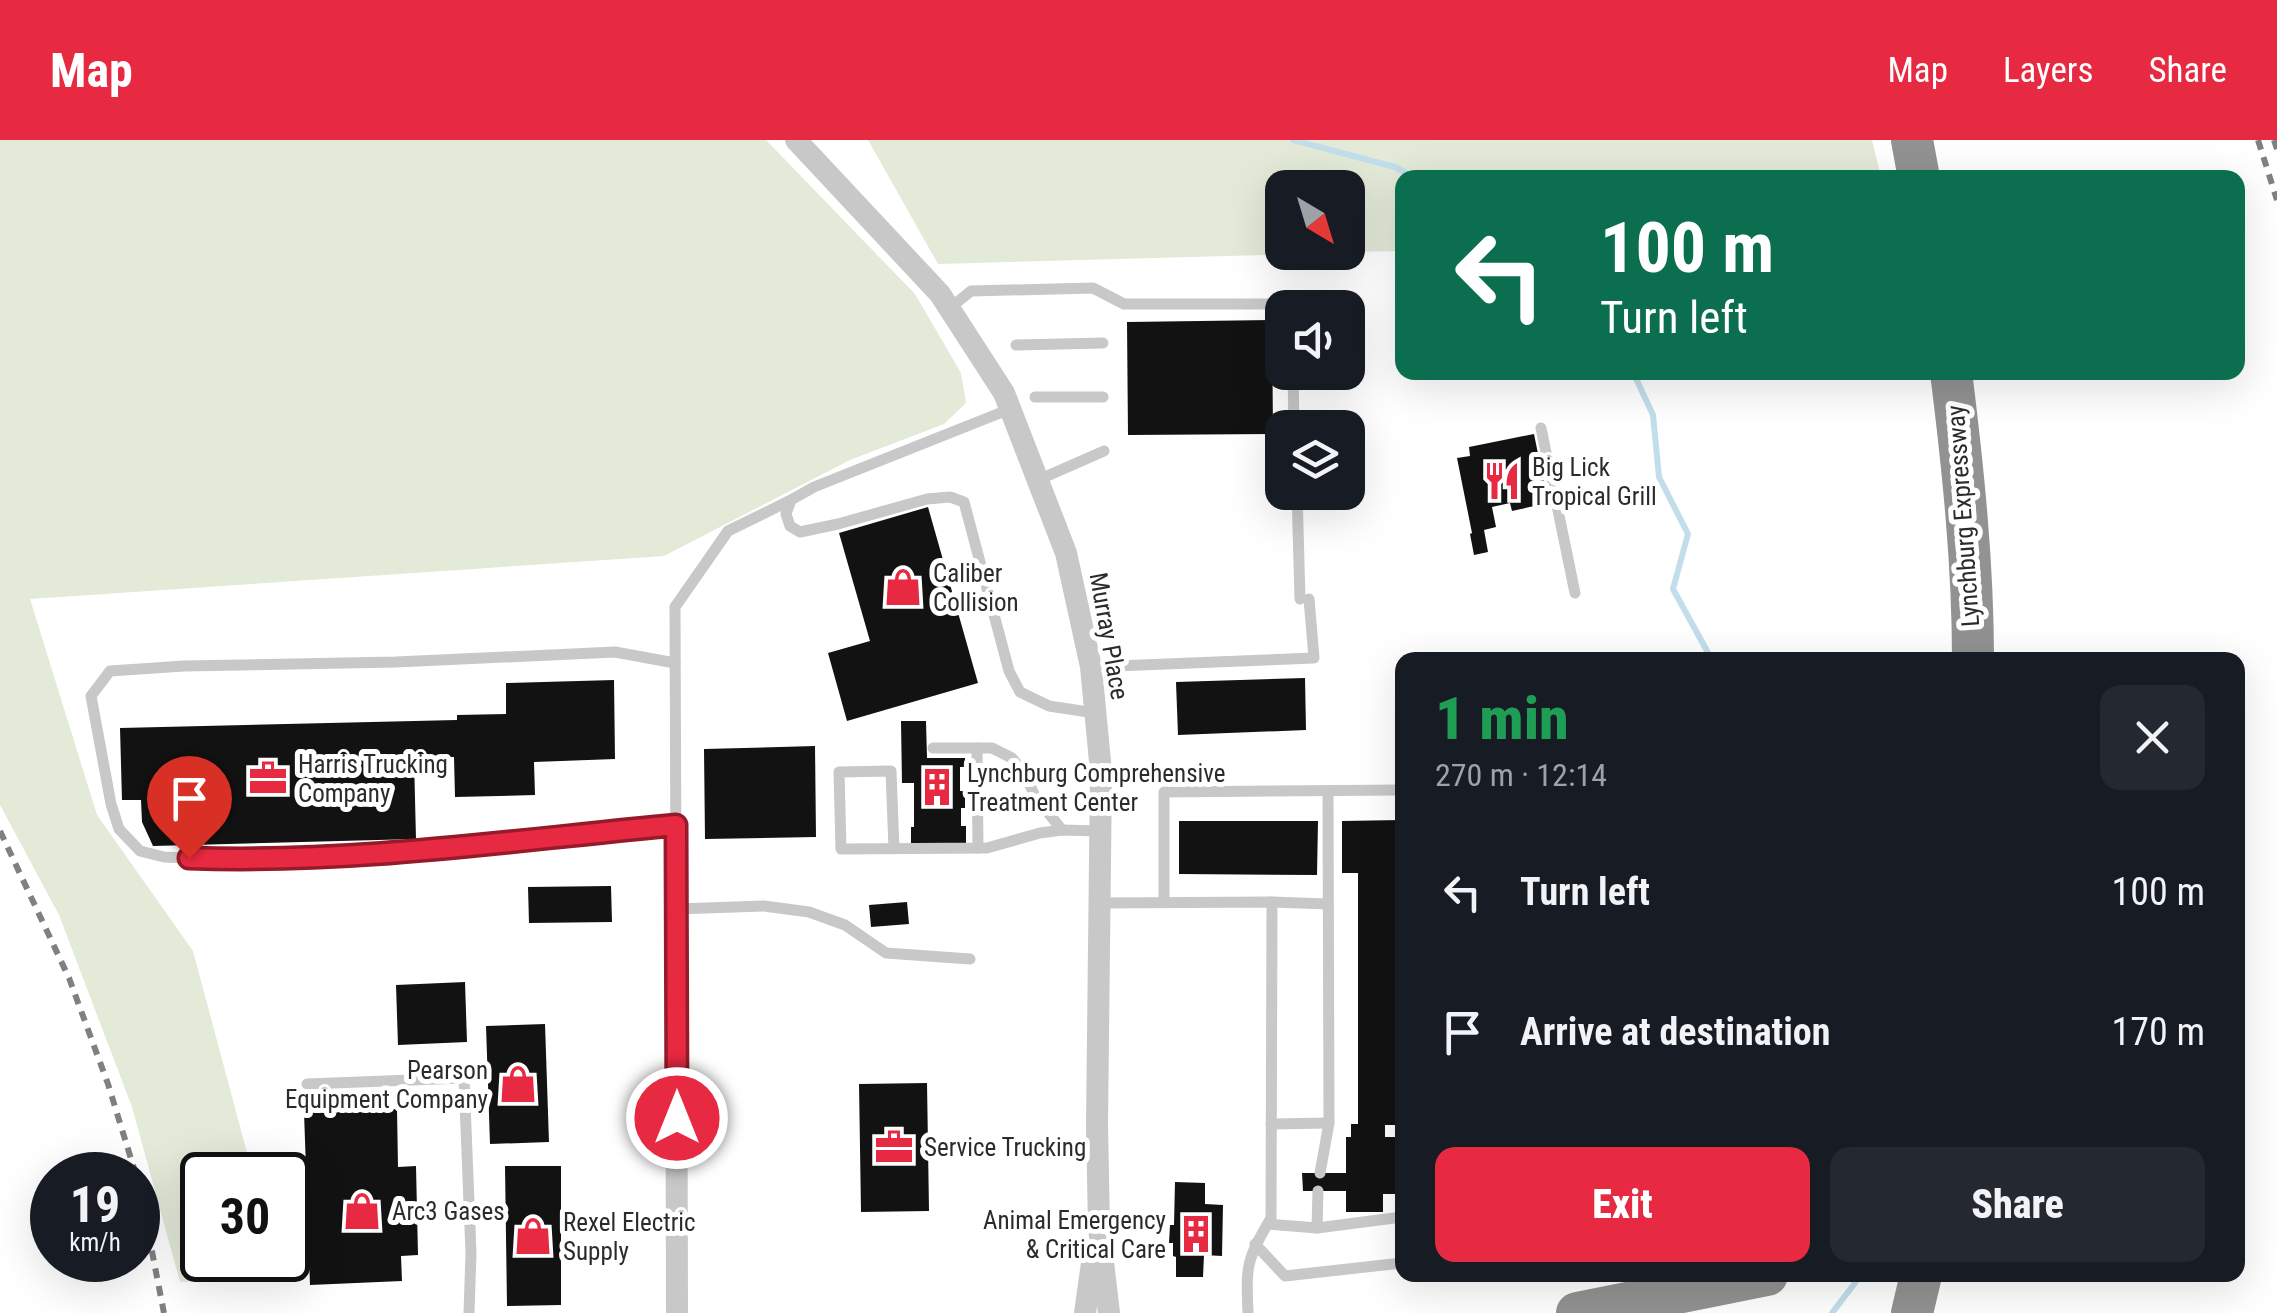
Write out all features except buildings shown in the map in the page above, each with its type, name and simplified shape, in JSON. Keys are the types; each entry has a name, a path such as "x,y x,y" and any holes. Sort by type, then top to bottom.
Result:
{"highway":[{"path":"1912,140 1918,170"},
{"path":"1940,140 1946,170"},
{"name":"Lynchburg Expressway","path":"1952,380 1962,458 1973,652"},
{"name":"Lynchburg Expressway","path":"1978,380 1991,496 1999,652"},
{"path":"1578,1313 1731,1282"},
{"path":"1912,1313 1919,1282"},
{"path":"1937,1313 1943,1282"}],"street":[{"name":"Murray Place","path":"796,140 950,308 1004,393 1066,552 1091,666 1101,772 1097,1124 1099,1228 1109,1313"},
{"path":"676,872 677,1313"},
{"name":"Murray Place","path":"1085,1313 1099,1228"}],"lane":[{"path":"950,308 971,290 1093,288 1124,304 1265,304"},
{"path":"1016,345 1102,344"},
{"path":"1035,397 1103,396"},
{"path":"676,872 675,607 728,531 814,487 1010,408"},
{"path":"1541,428 1576,593"},
{"path":"1038,480 1104,451"},
{"path":"791,500 786,514 790,526 800,532 927,499 950,496 964,502 1010,671 1020,692 1049,706 1095,712"},
{"path":"1091,666 1314,658 1304,599 1297,510"},
{"path":"675,662 615,652 184,666 110,671 91,696 119,829 140,851 164,857 272,858 450,849 676,825"},
{"path":"933,748 992,748 1012,758 1024,772 1034,796 1062,830"},
{"path":"977,748 978,848"},
{"path":"894,848 891,771 839,772 841,849 978,848 1062,830 1100,831"},
{"path":"1320,1173 1328,1123 1328,790"},
{"path":"1164,902 1164,792 1395,790"},
{"path":"1248,1313 1246,1270 1270,1218 1272,902"},
{"path":"1099,903 1328,904"},
{"path":"676,909 764,906 808,912 846,925 886,953 970,959"},
{"path":"307,1084 464,1078 469,1313"},
{"path":"1271,1124 1328,1123"},
{"path":"1317,1228 1318,1192"},
{"path":"1268,1224 1317,1228 1395,1218"},
{"path":"1255,1244 1285,1276 1395,1264"}],"green space":[{"path":"0,140 766,140 915,294 961,373 966,403 944,424 850,460 664,556 30,599 97,815 193,951 247,1152 180,1152 180,1282 160,1209 160,1152 144,1152 132,1107 59,915 0,805"},
{"path":"868,140 1872,140 1879,170 1395,170 1395,251 1365,252 1365,170 1265,170 1265,255 938,264"}],"waterway":[{"path":"1293,140 1400,170"},
{"path":"1637,380 1653,415 1659,477 1688,534 1673,589 1708,652"},
{"path":"1832,1313 1856,1282"}],"railway":[{"path":"2258,140 2277,200"},
{"path":"2274,140 2277,149"},
{"path":"0,831 69,978 129,1152"},
{"path":"158,1282 164,1313"}],"place":[{"name":"Big Lick Tropical Grill","path":"1502,481"},
{"name":"Caliber Collision","path":"903,587"},
{"name":"Harris Trucking Company","path":"268,778"},
{"name":"Lynchburg Comprehensive Treatment Center","path":"937,787"},
{"name":"Pearson Equipment Company","path":"518,1084"},
{"name":"Service Trucking","path":"894,1147"},
{"name":"Arc3 Gases","path":"362,1211"},
{"name":"Animal Emergency & Critical Care","path":"1196,1234"},
{"name":"Rexel Electric Supply","path":"533,1236"}],"route":[{"path":"189,858 450,849 676,825 677,1118"}]}
